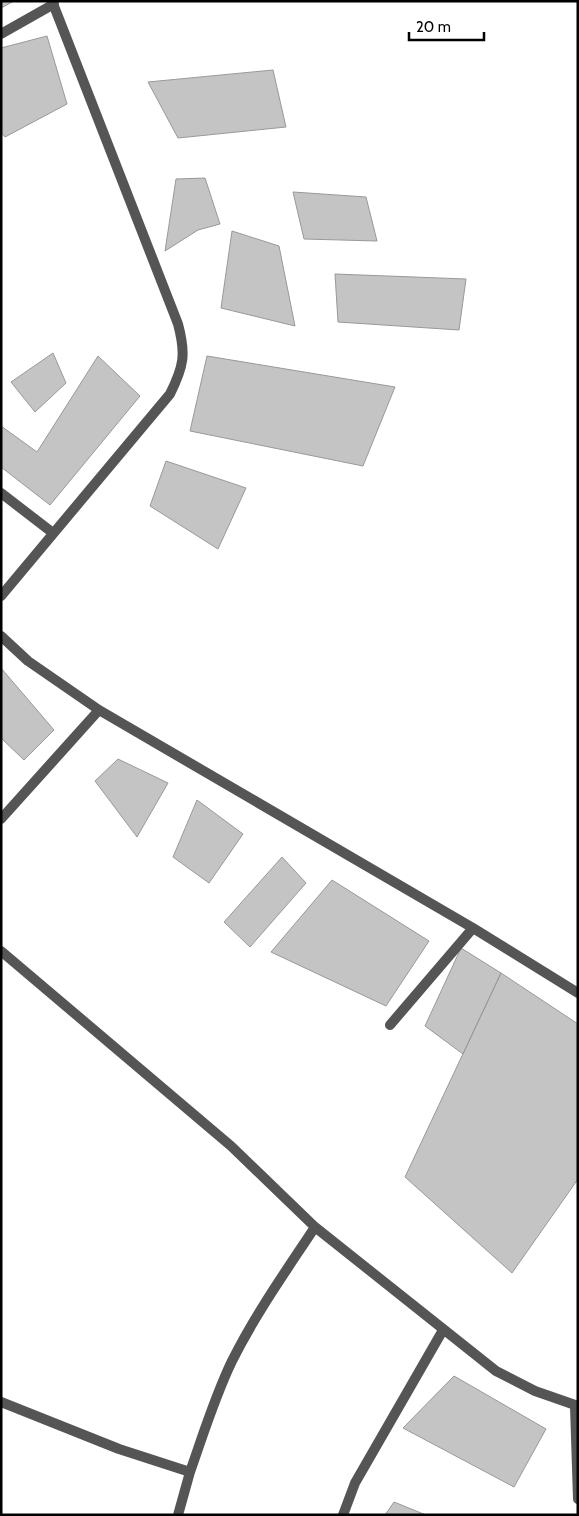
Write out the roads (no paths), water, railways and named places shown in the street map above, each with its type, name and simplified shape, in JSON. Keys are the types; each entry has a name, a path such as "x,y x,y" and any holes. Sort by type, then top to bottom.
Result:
{"street":[{"path":"1,34 53,3 178,324 184,346 183,363 170,394 1,596"},
{"path":"1,493 52,533"},
{"path":"1,636 28,661 99,710 473,928 578,993"},
{"path":"1,819 99,710"},
{"path":"390,1026 473,928"},
{"path":"1,951 33,976 231,1146 315,1227 443,1330 496,1371 535,1391 576,1406 578,1499"},
{"path":"178,1515 190,1472 231,1362 269,1295 315,1227"},
{"path":"343,1515 355,1483 443,1330"},
{"path":"1,1402 119,1449 190,1472"}]}
